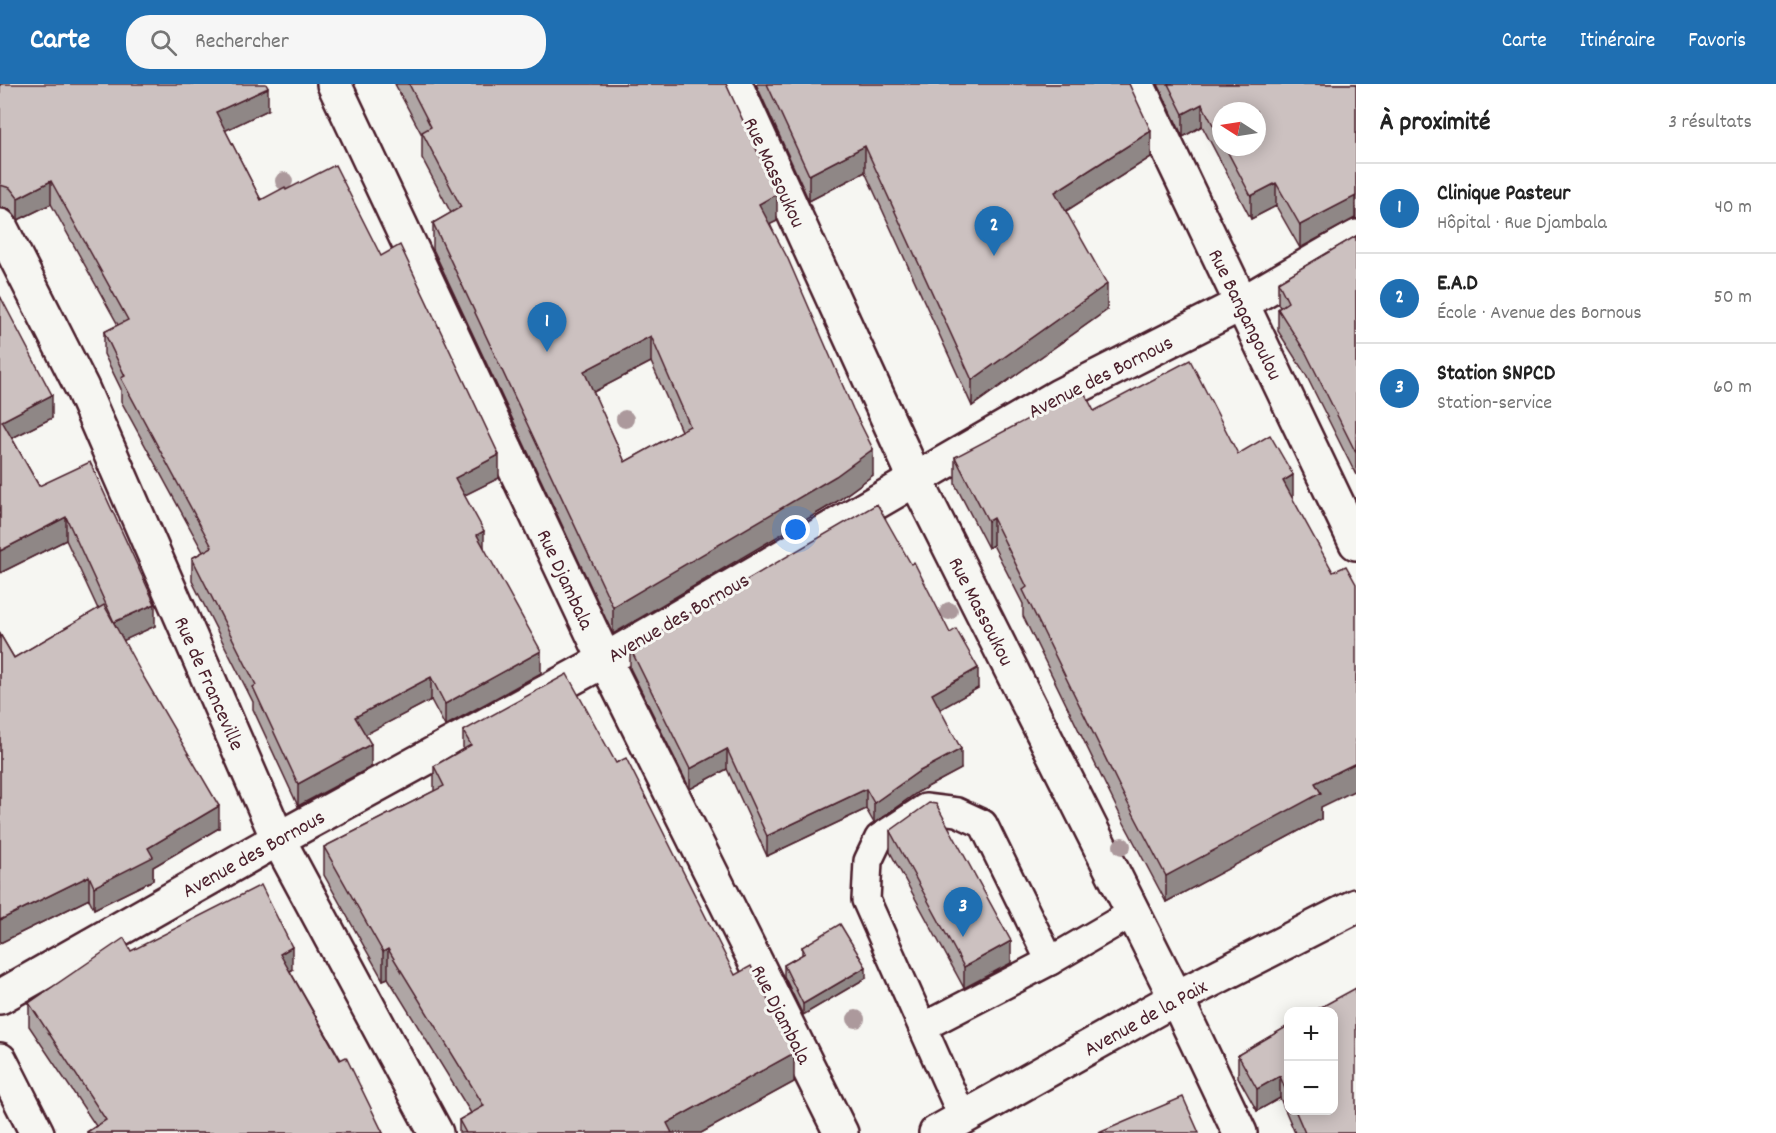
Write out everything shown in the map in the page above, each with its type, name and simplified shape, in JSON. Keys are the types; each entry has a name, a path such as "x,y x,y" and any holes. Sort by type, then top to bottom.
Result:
{"street":[{"name":"Rue Djambala","path":"334,84 604,660 841,1133"},
{"name":"Rue Massoukou","path":"735,84 915,478 1134,912 1240,1133"},
{"name":"Rue Bangangoulou","path":"1137,84 1356,543"},
{"name":"Rue de Franceville","path":"0,226 82,388 278,838 436,1133"},
{"name":"Avenue des Bornous","path":"0,997 278,838 604,660 1059,396 1241,304 1356,237"},
{"name":"Avenue de la Paix","path":"950,1126 1176,998 1356,906"},
{"path":"0,1060 37,1133"}],"lane":[{"path":"950,1126 923,1027 866,900 868,861 879,838 925,808 957,812 983,824 1050,961"},
{"path":"923,1027 1050,961 1134,912"}],"building":[{"path":"0,84 266,84 268,88 216,112 261,200 335,165 381,256 400,245 499,455 455,478 484,531 477,535 541,651 445,704 431,677 355,717 371,744 298,784 253,687 256,685 192,558 212,547 121,378 125,376 104,332 128,320 51,181 18,198 10,188 0,185"},
{"path":"409,84 726,84 777,194 759,204 788,259 853,409 873,449 836,476 613,607 433,223 461,207 422,132 431,127","holes":["651,336 690,426 625,462 584,371"]},
{"path":"767,84 1129,84 1151,131 1055,192 1107,284 972,380 865,146 809,175"},
{"path":"1168,84 1356,84 1356,196 1300,225 1276,183 1251,196 1230,156 1266,156 1266,102 1212,102 1212,123 1202,104 1183,114"},
{"path":"1356,236 1356,453 1306,353 1278,309 1288,302 1278,282"},
{"path":"0,296 52,395 2,421 39,486 90,462 155,604 114,622 66,517 0,551"},
{"path":"1190,360 1238,454 1270,435 1293,475 1283,481 1333,572 1346,566 1356,584 1356,763 1315,783 1321,793 1166,876 1023,590 1027,587 993,518 988,521 955,457 1083,390 1094,411"},
{"path":"877,504 911,564 914,562 950,633 956,629 978,668 932,694 961,749 918,772 874,803 866,789 767,836 727,749 690,769 630,648"},
{"path":"104,605 219,806 148,848 153,857 94,887 89,876 0,920 0,634 14,658"},
{"path":"567,674 616,763 626,758 735,975 751,966 794,1053 667,1123 672,1133 466,1133 459,1120 484,1106 388,949 383,952 324,847 444,786 434,766 471,745 463,731"},
{"path":"929,803 936,804 1011,941 964,967 890,831"},
{"path":"261,885 292,947 280,954 340,1060 346,1057 383,1133 88,1133 106,1120 29,1003 124,938 131,951"},
{"path":"840,924 866,967 803,1004 784,965 805,953 802,947"},
{"path":"1356,988 1356,1133 1305,1133 1297,1115 1338,1115 1338,1007 1321,1007"},
{"path":"1284,1028 1284,1086 1280,1076 1257,1089 1238,1055"},
{"path":"1183,1097 1199,1133 1099,1133 1101,1132"}],"place":[{"name":"E.A.D","path":"994,256"},
{"name":"Clinique Pasteur","path":"547,352"},
{"name":"Station SNPCD","path":"963,937"}]}
